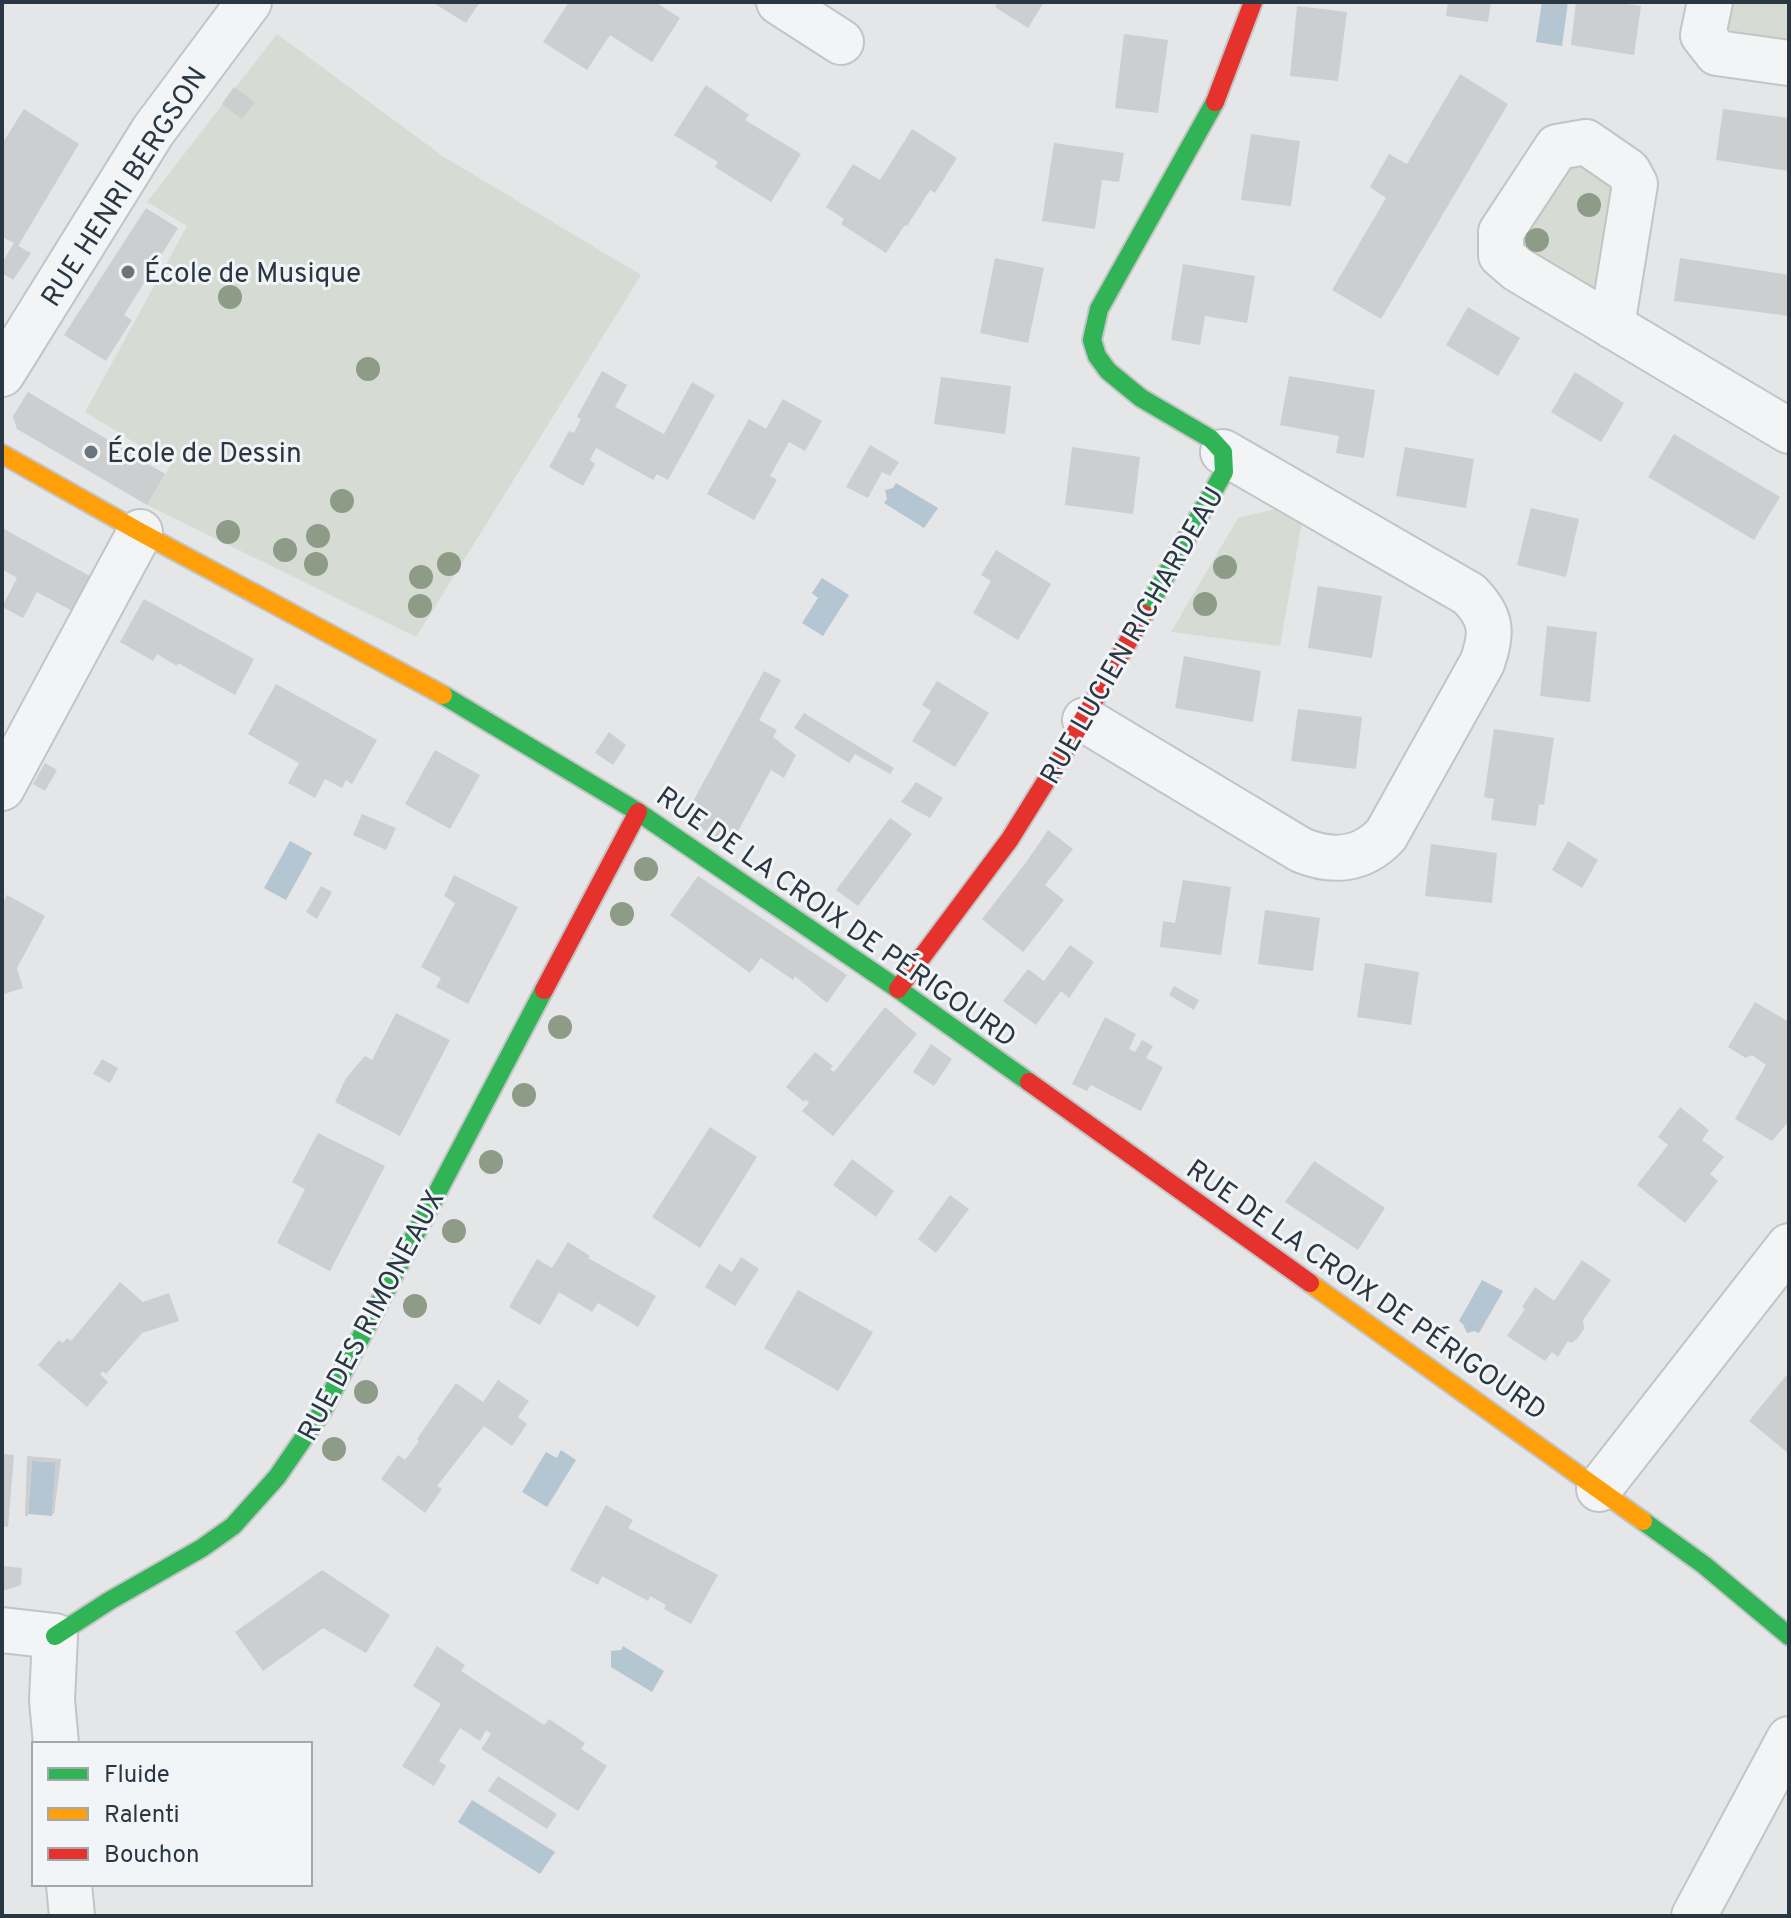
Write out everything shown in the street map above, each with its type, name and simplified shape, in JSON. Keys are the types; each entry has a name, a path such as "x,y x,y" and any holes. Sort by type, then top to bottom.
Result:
{"street":[{"name":"RUE HENRI BERGSON","path":"2,374 153,131 249,2"},
{"path":"779,2 841,42"},
{"name":"RUE LUCIEN RICHARDEAU","path":"898,989 1009,841 1085,720 1224,472 1223,452 1211,439 1121,386 1102,363 1092,340 1099,309 1212,110 1253,2"},
{"path":"1710,2 1703,35 1717,53 1789,63"},
{"path":"1612,326 1789,431"},
{"path":"1085,720 1301,850 1321,858 1338,859 1362,854 1386,835 1482,663 1490,642 1488,623 1481,606 1469,594 1223,452"},
{"name":"RUE DE LA CROIX DE PÉRIGOURD","path":"2,454 449,698 638,812 898,989 1599,1489 1704,1565 1789,1636"},
{"path":"2,788 140,532"},
{"name":"RUE DES RIMONEAUX","path":"55,1636 116,1596 164,1572 216,1537 247,1513 290,1461 321,1413 638,812"},
{"path":"1599,1489 1789,1246"},
{"path":"2,1630 55,1636 52,1700 56,1742"},
{"path":"1694,1916 1789,1739"},
{"path":"69,1886 72,1916"}],"shaded area":[{"path":"1724,2 1789,2 1789,48 1735,38 1726,30"},
{"path":"277,34 444,157 641,275 416,637 147,505 171,465 85,412 187,226 147,202"},
{"path":"1577,163 1613,181 1604,294 1532,262 1514,236 1566,167"},
{"path":"1280,508 1302,522 1280,646 1171,632 1238,518"}],"water":[{"path":"1542,2 1568,2 1562,46 1536,42"},
{"path":"896,483 938,508 924,528 884,503 887,499 885,490 893,488"},
{"path":"822,578 849,595 823,636 802,623 818,598 812,593"},
{"path":"290,841 312,853 286,900 264,888"},
{"path":"1482,1280 1503,1291 1479,1333 1467,1333 1459,1321"},
{"path":"561,1450 576,1460 547,1507 522,1492 546,1452 557,1458"},
{"path":"32,1461 56,1462 52,1516 28,1514"},
{"path":"623,1646 664,1671 652,1692 611,1667 611,1651 621,1650"},
{"path":"472,1800 555,1852 540,1874 458,1822"}],"building":[{"path":"432,2 480,2 466,23"},
{"path":"569,2 655,2 680,18 652,62 610,35 587,70 543,42"},
{"path":"998,2 1044,2 1028,28 995,7"},
{"path":"1448,2 1491,2 1488,22 1446,16"},
{"path":"1576,2 1641,6 1634,55 1571,45"},
{"path":"1297,6 1347,12 1338,81 1290,76"},
{"path":"1124,34 1168,40 1158,113 1115,108"},
{"path":"1460,74 1508,104 1381,319 1332,290 1386,198 1370,187 1389,154 1407,164"},
{"path":"706,85 749,115 745,120 801,154 771,202 715,167 718,162 674,135"},
{"path":"234,87 255,102 242,119 222,104"},
{"path":"24,109 79,144 18,246 31,253 13,280 2,273 2,263 14,243 2,237 2,144"},
{"path":"1723,109 1789,118 1789,171 1716,160"},
{"path":"912,129 957,158 935,193 930,190 886,253 841,224 844,219 826,207 853,164 880,180"},
{"path":"1251,134 1300,141 1291,206 1241,200"},
{"path":"1054,143 1124,153 1119,182 1102,180 1095,229 1042,221"},
{"name":"École de Musique","path":"146,208 178,228 124,315 132,320 106,361 64,335"},
{"path":"995,258 1044,268 1028,343 980,333"},
{"path":"1680,258 1789,275 1789,316 1674,301"},
{"path":"1183,264 1255,276 1247,323 1205,316 1200,345 1171,340"},
{"path":"1468,307 1520,338 1498,376 1446,345"},
{"path":"602,371 627,385 615,407 664,434 692,382 715,395 668,480 657,474 653,480 596,448 590,460 595,464 583,486 549,467 569,431 574,433 581,419 577,417"},
{"path":"1575,372 1624,403 1601,442 1551,412"},
{"path":"1289,376 1375,390 1364,458 1336,453 1339,436 1280,425"},
{"path":"941,377 1011,386 1005,434 934,424"},
{"name":"École de Dessin","path":"28,392 165,474 147,505 17,429 13,416"},
{"path":"783,399 822,421 805,451 789,442 770,476 777,480 754,520 707,494 749,419 766,429"},
{"path":"1674,434 1780,497 1754,540 1648,477"},
{"path":"870,445 899,462 890,476 882,472 868,498 846,487"},
{"path":"1072,447 1140,457 1133,514 1065,505"},
{"path":"1405,447 1474,459 1466,508 1396,496"},
{"path":"1531,508 1579,519 1566,577 1517,565"},
{"path":"2,528 99,581 80,615 37,592 23,618 2,607 17,578 2,569"},
{"path":"996,550 1051,584 1018,640 973,613 991,581 981,575"},
{"path":"1318,586 1382,596 1372,658 1308,648"},
{"path":"144,599 254,659 235,695 178,663 177,666 157,654 153,661 120,642"},
{"path":"1547,626 1597,632 1590,702 1540,696"},
{"path":"1184,656 1261,671 1253,722 1175,708"},
{"path":"764,671 781,680 759,720 777,730 773,737 796,755 784,778 771,770 729,848 685,816"},
{"path":"937,681 989,713 955,767 912,741 931,711 922,705"},
{"path":"276,684 377,740 352,784 346,780 342,788 325,779 315,798 288,783 299,763 248,734"},
{"path":"1298,709 1362,717 1356,769 1291,761"},
{"path":"804,713 894,768 890,774 855,754 849,763 794,728"},
{"path":"1494,729 1554,738 1544,805 1539,804 1536,826 1491,820 1494,799 1484,797"},
{"path":"609,732 626,745 613,765 595,753"},
{"path":"435,750 480,775 450,829 405,804"},
{"path":"45,763 57,770 45,791 33,784"},
{"path":"916,782 943,798 930,818 901,802"},
{"path":"362,814 396,828 386,850 353,835"},
{"path":"890,818 912,834 858,906 836,890"},
{"path":"1048,830 1073,849 1045,885 1064,900 1023,952 982,919"},
{"path":"1568,841 1598,860 1582,888 1552,870"},
{"path":"1431,844 1497,853 1492,903 1425,896"},
{"path":"454,875 518,907 468,1004 436,987 441,978 421,967 455,903 444,896"},
{"path":"698,876 847,975 827,1003 795,976 793,980 761,958 750,973 670,915"},
{"path":"1183,880 1231,887 1221,955 1160,947 1163,921 1175,923"},
{"path":"321,886 332,892 317,919 306,912"},
{"path":"7,895 45,916 17,968 23,988 4,994 2,905"},
{"path":"1265,910 1320,918 1313,971 1258,964"},
{"path":"1070,945 1094,962 1069,998 1061,991 1036,1025 1003,1001 1028,969 1044,981"},
{"path":"1365,963 1419,972 1411,1025 1357,1017"},
{"path":"1174,986 1199,1000 1194,1010 1169,995"},
{"path":"1755,1002 1789,1022 1789,1121 1772,1141 1735,1119 1766,1065 1752,1055 1746,1058 1728,1047"},
{"path":"885,1007 917,1034 833,1136 802,1111 809,1103 786,1087 815,1052 833,1066 830,1069 834,1072"},
{"path":"396,1013 450,1040 400,1136 335,1102 346,1078 365,1056 372,1060"},
{"path":"1105,1017 1136,1034 1129,1049 1135,1052 1142,1040 1153,1046 1146,1058 1163,1067 1141,1111 1091,1085 1087,1091 1072,1084"},
{"path":"931,1044 952,1059 934,1086 913,1072"},
{"path":"102,1059 118,1068 110,1083 93,1074"},
{"path":"1680,1107 1709,1130 1702,1140 1724,1157 1710,1174 1718,1181 1685,1223 1637,1185 1668,1145 1658,1137"},
{"path":"710,1127 757,1157 700,1248 652,1217"},
{"path":"318,1133 385,1166 330,1271 277,1243 305,1189 292,1182"},
{"path":"852,1159 894,1191 876,1217 833,1185"},
{"path":"1314,1161 1385,1208 1358,1250 1285,1202"},
{"path":"950,1195 969,1209 936,1253 918,1239"},
{"path":"568,1242 590,1256 588,1258 656,1296 638,1327 598,1303 592,1312 559,1292 540,1325 509,1307 537,1259 552,1268"},
{"path":"741,1257 759,1269 735,1306 705,1287 719,1264 732,1272"},
{"path":"1582,1260 1611,1280 1583,1320 1584,1329 1577,1339 1571,1343 1568,1341 1558,1357 1552,1352 1545,1361 1507,1336 1535,1287 1554,1301"},
{"path":"120,1282 143,1302 169,1293 179,1321 142,1333 106,1374 103,1371 100,1374 108,1382 87,1407 38,1365 59,1340 63,1343 67,1338 71,1341"},
{"path":"798,1290 873,1332 838,1391 764,1348"},
{"path":"1789,1372 1789,1454 1749,1421"},
{"path":"498,1380 529,1401 518,1417 527,1424 512,1446 484,1426 437,1486 442,1489 425,1513 381,1479 398,1455 405,1460 456,1383 483,1402"},
{"path":"2,1454 14,1455 8,1527 2,1526"},
{"path":"27,1456 61,1459 54,1514 56,1462 32,1461 28,1516 25,1516"},
{"path":"606,1505 633,1520 628,1528 718,1575 691,1624 664,1609 666,1605 650,1596 648,1601 602,1576 598,1585 570,1570"},
{"path":"2,1566 22,1568 21,1585 2,1591"},
{"path":"322,1570 390,1615 366,1653 323,1628 263,1671 235,1632"},
{"path":"437,1646 465,1665 461,1671 544,1725 549,1719 585,1743 581,1749 607,1766 578,1811 481,1749 491,1734 486,1730 480,1741 460,1728 439,1761 446,1766 434,1786 402,1766 441,1704 413,1686"},
{"path":"498,1776 557,1814 547,1829 488,1791"}],"traffic: fast":[{"path":"1144,614 1224,472 1223,452 1211,439 1141,398 1108,371 1097,356 1092,340 1099,309 1215,102"},
{"path":"443,695 638,812 1029,1082"},
{"path":"55,1636 202,1548 233,1526 277,1477 321,1413 544,990"},
{"path":"1643,1521 1704,1565 1789,1636"}],"traffic: slow":[{"path":"2,454 443,695"},
{"path":"1310,1283 1643,1521"}],"traffic: jam":[{"path":"1215,102 1253,2"},
{"path":"898,989 1010,839 1144,614"},
{"path":"544,990 638,812"},
{"path":"1029,1082 1310,1283"}],"place":[{"name":"École de Musique","path":"128,272"},
{"name":"École de Dessin","path":"91,452"}]}
